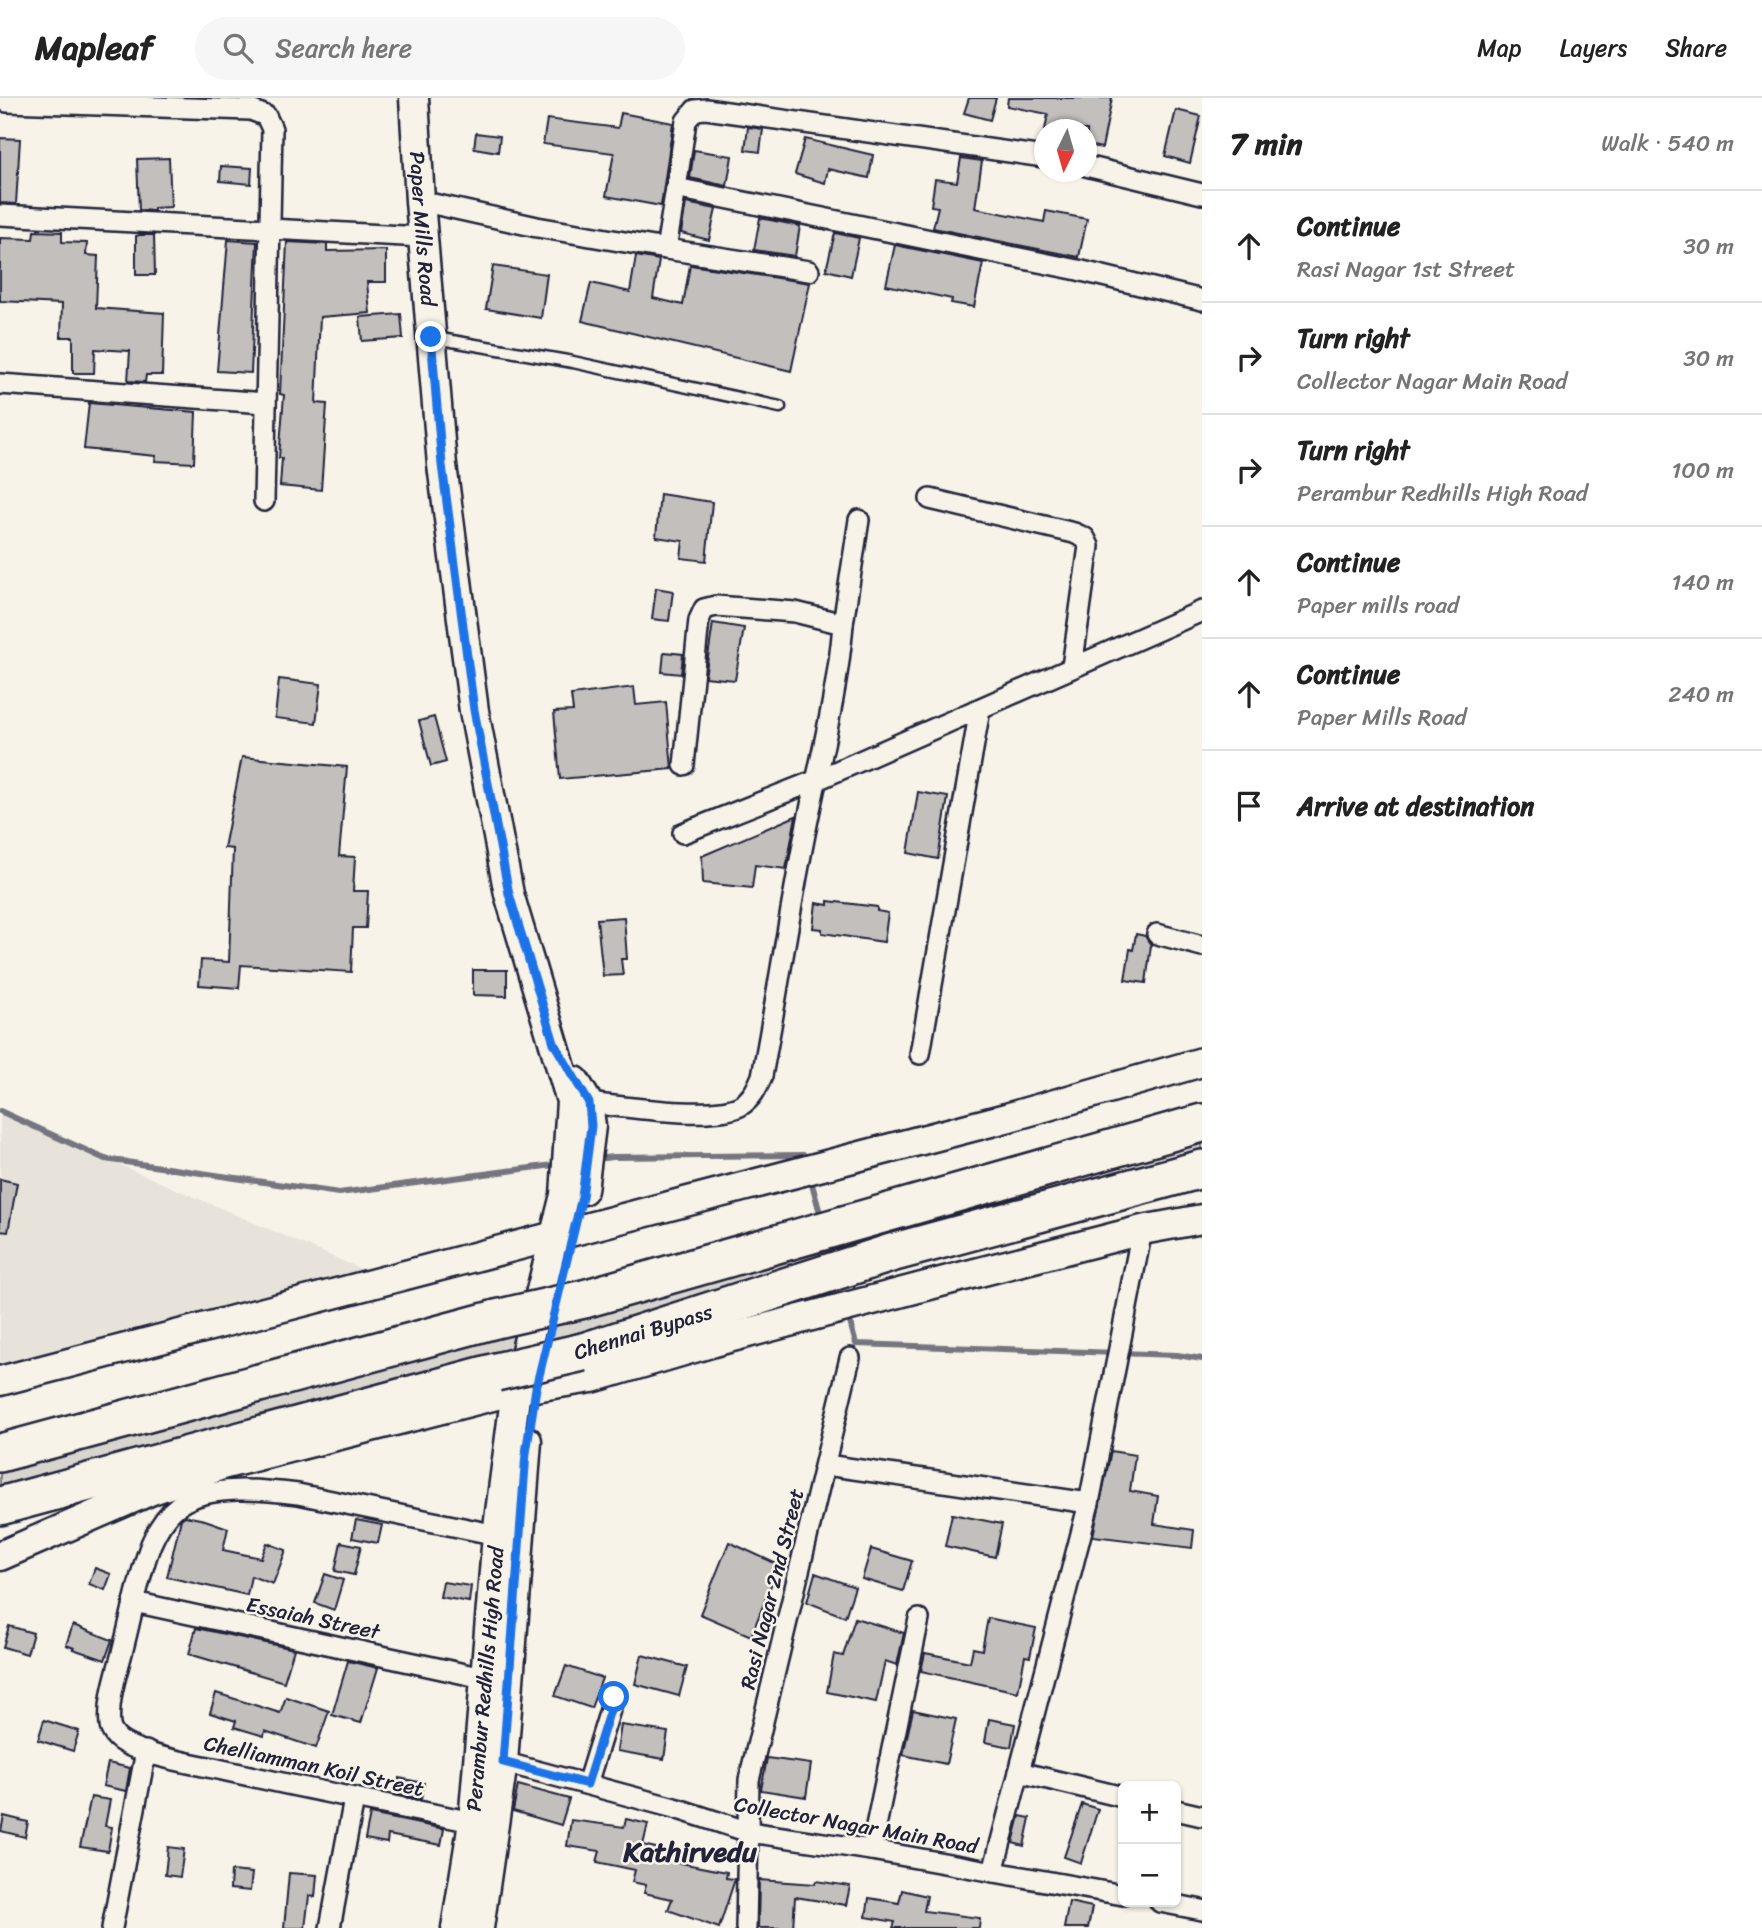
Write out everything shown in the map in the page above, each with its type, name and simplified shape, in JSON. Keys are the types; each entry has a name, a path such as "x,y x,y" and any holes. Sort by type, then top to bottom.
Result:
{"highway":[{"path":"0,1454 496,1319 584,1299 1202,1123"},
{"name":"Chennai Bypass","path":"0,1506 516,1383 583,1352 891,1253 1202,1169"}],"street":[{"name":"Paper Mills Road","path":"414,98 442,465 474,710 509,894 557,1052 580,1112"},
{"path":"7,102 251,110 266,116 272,130 264,501"},
{"path":"666,249 687,121 695,110 706,109 1034,156"},
{"path":"1097,168 1202,194"},
{"path":"676,188 1078,270 1202,300"},
{"path":"420,201 537,227 809,271"},
{"path":"0,215 423,237"},
{"path":"0,384 266,403"},
{"path":"930,499 1074,533 1085,538 1089,546 1072,667"},
{"path":"516,1383 573,1232 580,1112 727,1111 742,1104 754,1093 762,1076 801,853 818,779 859,520"},
{"path":"684,765 699,620 704,610 716,606 795,612 843,624"},
{"path":"683,833 818,779 1202,611"},
{"path":"920,1054 980,709"},
{"path":"1157,934 1202,946"},
{"path":"0,1381 1006,1118 1202,1062"},
{"path":"0,1556 152,1490 222,1465 516,1383 592,1378 721,1340 1142,1230 1202,1219"},
{"path":"993,1872 1089,1503 1142,1230"},
{"name":"Rasi Nagar 2nd Street","path":"746,1928 749,1780 850,1358"},
{"name":"Perambur Redhills High Road","path":"456,1928 473,1822 490,1761 484,1678 497,1535 516,1383"},
{"name":"Perambur Redhills High Road","path":"480,1928 490,1761 526,1453 516,1383"},
{"path":"825,1465 1089,1503"},
{"name":"Chelliamman Koil Street","path":"473,1822 169,1758 124,1743 115,1737 110,1726 113,1690 134,1602 152,1543 163,1521 179,1505 207,1493 265,1490 298,1494 497,1535"},
{"name":"Essaiah Street","path":"134,1602 484,1678"},
{"path":"871,1850 919,1619"},
{"path":"587,1784 614,1697"},
{"path":"112,1928 146,1751"},
{"name":"Collector Nagar Main Road","path":"490,1761 678,1809 748,1832 871,1850 1118,1894"},
{"path":"1019,1772 1118,1796"},
{"path":"330,1928 354,1799"},
{"path":"1181,1811 1202,1816"},
{"path":"1181,1906 1202,1910"}],"lane":[{"path":"431,337 573,362 780,407"}],"shaded area":[{"path":"0,1113 368,1272 0,1364"},
{"path":"1202,1131 1202,1159 591,1333 0,1486 0,1469 361,1368 585,1319 816,1241"}],"building":[{"path":"969,98 996,98 990,120 964,113"},
{"path":"1008,98 1112,98 1102,148 1097,147 1097,119 1047,119 1048,114 1007,106"},
{"path":"1176,110 1201,116 1190,163 1165,156"},
{"path":"621,113 673,123 661,206 606,196 614,153 543,144 547,119 618,128"},
{"path":"748,127 763,129 760,152 745,150"},
{"path":"476,133 500,136 498,152 474,148"},
{"path":"0,138 20,139 16,204 0,203"},
{"path":"805,139 873,155 869,178 828,169 825,183 795,174"},
{"path":"694,150 732,156 727,186 690,178"},
{"path":"169,158 171,207 154,208 154,211 139,210 137,159"},
{"path":"961,158 982,161 975,208 1044,222 1046,211 1087,219 1079,257 933,228 938,207 931,206 935,179 957,182"},
{"path":"221,166 252,168 251,184 220,181"},
{"path":"686,203 716,209 709,240 681,233"},
{"path":"760,218 800,226 795,256 754,250"},
{"path":"34,231 62,232 62,242 87,243 86,255 98,256 96,308 164,313 162,375 146,375 145,382 128,381 130,351 95,349 94,373 73,373 73,337 61,337 62,304 0,301 0,238 33,239"},
{"path":"835,233 859,238 851,276 826,270"},
{"path":"154,235 155,275 136,275 136,236"},
{"path":"228,240 257,242 251,373 217,371"},
{"path":"287,242 327,244 327,251 386,250 386,282 367,282 370,313 320,317 316,403 327,404 321,490 280,486 282,458 279,458 284,395 280,394"},
{"path":"895,245 983,263 974,307 951,303 952,299 886,285"},
{"path":"636,256 659,260 653,298 683,305 690,265 810,283 791,371 582,321 591,283 630,292"},
{"path":"493,266 547,274 541,318 486,309"},
{"path":"401,314 403,338 362,341 360,317"},
{"path":"89,403 196,412 194,463 155,461 156,456 84,449"},
{"path":"660,494 712,502 706,561 681,558 683,541 656,537"},
{"path":"656,588 673,591 669,621 652,619"},
{"path":"713,623 744,628 735,680 705,677"},
{"path":"664,652 683,654 681,674 662,672"},
{"path":"279,679 321,684 316,723 275,718"},
{"path":"634,687 636,705 666,702 672,769 560,779 554,712 573,711 571,695"},
{"path":"434,717 446,762 431,766 419,721"},
{"path":"242,757 347,767 339,856 355,857 353,891 368,891 366,928 353,928 351,972 241,965 239,988 199,985 201,960 229,962 233,849 224,848"},
{"path":"918,792 948,797 938,859 908,853"},
{"path":"796,816 786,869 755,865 752,888 703,883 702,856"},
{"path":"828,901 877,907 877,911 888,913 884,942 822,933 822,929 813,928 816,903 828,905"},
{"path":"624,917 627,959 621,959 623,975 603,976 597,919"},
{"path":"1136,934 1145,936 1151,945 1146,983 1125,980 1130,949 1133,950"},
{"path":"473,970 507,970 507,996 473,995"},
{"path":"0,1179 17,1183 8,1232 0,1231"},
{"path":"1111,1451 1135,1455 1130,1491 1158,1496 1154,1524 1194,1530 1192,1548 1093,1536"},
{"path":"952,1514 1002,1524 995,1557 945,1546"},
{"path":"185,1516 228,1528 223,1550 261,1558 267,1543 286,1550 273,1584 251,1576 247,1595 167,1577 181,1519"},
{"path":"356,1520 382,1525 378,1543 352,1538"},
{"path":"341,1542 361,1546 354,1575 335,1571"},
{"path":"729,1542 779,1565 751,1636 700,1614"},
{"path":"871,1549 912,1561 903,1591 862,1579"},
{"path":"95,1568 111,1574 105,1590 89,1584"},
{"path":"815,1573 855,1587 845,1617 807,1602"},
{"path":"325,1574 343,1580 334,1610 315,1603"},
{"path":"443,1582 471,1586 469,1602 440,1597"},
{"path":"855,1618 904,1633 897,1665 885,1661 876,1702 827,1692 834,1654 843,1656"},
{"path":"988,1618 1036,1628 1030,1657 1025,1656 1018,1692 921,1671 925,1653 970,1662 973,1648 982,1650"},
{"path":"73,1625 112,1640 105,1660 66,1645"},
{"path":"9,1626 33,1633 27,1654 3,1647"},
{"path":"196,1628 294,1649 284,1682 189,1654"},
{"path":"642,1655 687,1667 679,1696 635,1684"},
{"path":"348,1661 378,1668 361,1723 332,1715"},
{"path":"566,1666 602,1678 591,1708 555,1696"},
{"path":"216,1693 280,1713 286,1697 329,1711 316,1748 265,1731 264,1736 234,1727 236,1721 210,1713"},
{"path":"913,1710 956,1719 946,1764 903,1755"},
{"path":"989,1719 1015,1724 1011,1747 985,1742"},
{"path":"44,1720 79,1731 73,1751 38,1740"},
{"path":"621,1725 668,1732 664,1759 617,1751"},
{"path":"767,1758 811,1764 806,1797 761,1790"},
{"path":"108,1763 130,1768 126,1791 103,1786"},
{"path":"399,1778 424,1783 421,1799 396,1794"},
{"path":"518,1785 569,1799 561,1825 513,1811"},
{"path":"91,1797 110,1800 105,1826 112,1827 108,1851 80,1847"},
{"path":"1082,1804 1098,1809 1081,1863 1064,1857"},
{"path":"370,1814 444,1829 441,1845 388,1835 387,1843 365,1839"},
{"path":"4,1816 28,1822 25,1837 1,1831"},
{"path":"1020,1816 1030,1818 1024,1846 1013,1843"},
{"path":"626,1819 648,1824 643,1845 677,1853 675,1862 727,1872 726,1878 735,1879 719,1928 668,1910 672,1899 644,1893 646,1885 632,1882 635,1870 597,1862 600,1851 567,1846 571,1820 624,1827"},
{"path":"168,1847 184,1849 180,1877 165,1875"},
{"path":"231,1871 252,1873 250,1891 230,1889"},
{"path":"289,1873 317,1875 315,1897 309,1896 305,1928 284,1928"},
{"path":"759,1880 815,1884 816,1881 850,1886 846,1905 795,1897 793,1928 758,1928"},
{"path":"902,1890 927,1896 924,1911 980,1918 979,1928 893,1928 895,1922 866,1917 869,1898 899,1903"},
{"path":"1069,1902 1092,1907 1088,1928 1064,1928"}],"waterway":[{"path":"0,1111 105,1159 339,1193 561,1164"},
{"path":"596,1159 804,1155 806,1163"},
{"path":"810,1177 822,1220"},
{"path":"848,1315 856,1344 1177,1355 1202,1359"}],"district":[{"name":"Kathirvedu","path":"690,1851"}],"route":[{"path":"431,337 442,465 474,710 509,894 557,1052 589,1103 591,1115 582,1197 536,1388 526,1453 503,1762 587,1784 614,1697"}]}
